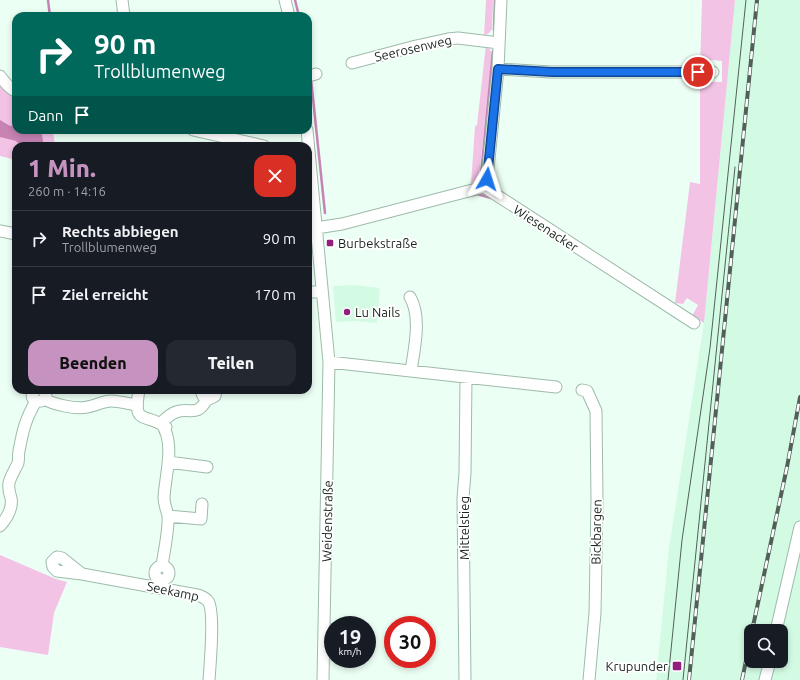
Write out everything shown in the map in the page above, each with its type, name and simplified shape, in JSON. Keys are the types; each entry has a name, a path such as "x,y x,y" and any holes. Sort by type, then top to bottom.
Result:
{"street":[{"path":"122,0 124,12"},
{"path":"285,0 288,12"},
{"path":"316,228 342,224 484,187 487,179 498,69 501,0"},
{"name":"Seerosenweg","path":"352,63 448,39 458,38 499,43"},
{"path":"498,69 552,72 713,72"},
{"path":"0,76 12,89"},
{"path":"211,134 246,142"},
{"name":"Weidenstraße","path":"312,186 329,362 324,680"},
{"name":"Wiesenacker","path":"484,187 694,323"},
{"path":"0,231 12,233"},
{"path":"312,292 322,292"},
{"path":"410,297 414,304 416,324 411,371"},
{"path":"329,362 556,387"},
{"name":"Mittelstieg","path":"466,680 464,498 468,377"},
{"name":"Bickbargen","path":"582,390 587,391 596,411 597,500 595,613 588,680"},
{"path":"591,402 596,391"},
{"path":"138,394 136,405 141,417 160,423 167,428 172,433 176,443 174,454 168,462 164,500 168,516 162,566 158,567 155,571 155,575 160,584"},
{"path":"160,423 176,412 195,411 205,403 205,394"},
{"path":"205,394 211,399 216,394"},
{"path":"0,526 5,520 10,509 11,504 8,491 9,482 12,471 18,463 25,421 40,395 51,403 80,408 87,408 100,402 112,401 136,405"},
{"path":"168,462 207,466"},
{"path":"168,516 201,519 202,504"},
{"path":"778,624 800,527"},
{"name":"Seekamp","path":"82,574 160,584 203,597 208,602 211,615 209,680"},
{"path":"765,680 768,668"}],"shaded area":[{"path":"486,0 493,0 492,29 484,36"},
{"path":"702,0 735,0 704,323 692,316 698,305 687,298 683,304 675,303 690,182 700,184 700,74 708,82 722,82 722,61 711,60 700,69"},
{"path":"735,0 800,0 800,680 656,680 669,548 704,323"},
{"path":"486,44 492,53 479,177 476,182 471,184 475,126 477,125"},
{"path":"0,81 12,95 12,134 54,134 54,142 12,142 12,159 0,156"},
{"path":"0,120 12,126 12,134 42,134 43,142 17,142 0,137"},
{"path":"353,285 380,288 377,323 355,321 336,322 333,286"},
{"path":"0,555 56,579 67,582 54,613 48,655 0,647"}],"waterway":[{"path":"48,0 50,12"},
{"path":"295,0 298,12"},
{"path":"494,30 495,0"},
{"path":"478,181 481,175 493,51"},
{"path":"312,89 325,213"},
{"path":"477,194 491,198"}],"tram line":[{"path":"668,680 682,540 710,348 746,0"},
{"path":"683,680 735,167"}],"railway":[{"path":"689,680 757,0"},
{"path":"753,624 787,467 800,397"},
{"path":"742,680 745,668"}],"place":[{"name":"Burbekstraße","path":"330,243"},
{"name":"Lu Nails","path":"347,312"},
{"name":"Krupunder","path":"677,666"}],"route":[{"path":"487,179 498,69 552,72 698,72"}]}
